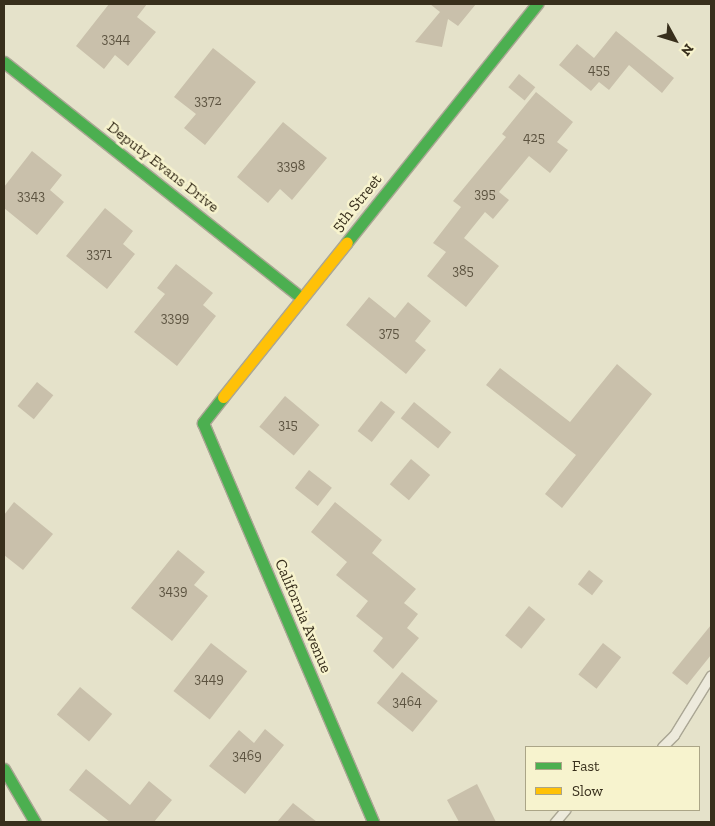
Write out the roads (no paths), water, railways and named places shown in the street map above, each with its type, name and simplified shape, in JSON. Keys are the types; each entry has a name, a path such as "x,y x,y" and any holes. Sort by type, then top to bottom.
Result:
{"street":[{"name":"5th Street","path":"203,423 537,4"},
{"name":"Deputy Evans Drive","path":"4,62 302,298"},
{"name":"California Avenue","path":"203,423 374,822"},
{"path":"4,769 35,822"}],"lane":[{"path":"663,746 674,735 711,675"},
{"path":"555,822 564,811"}]}
